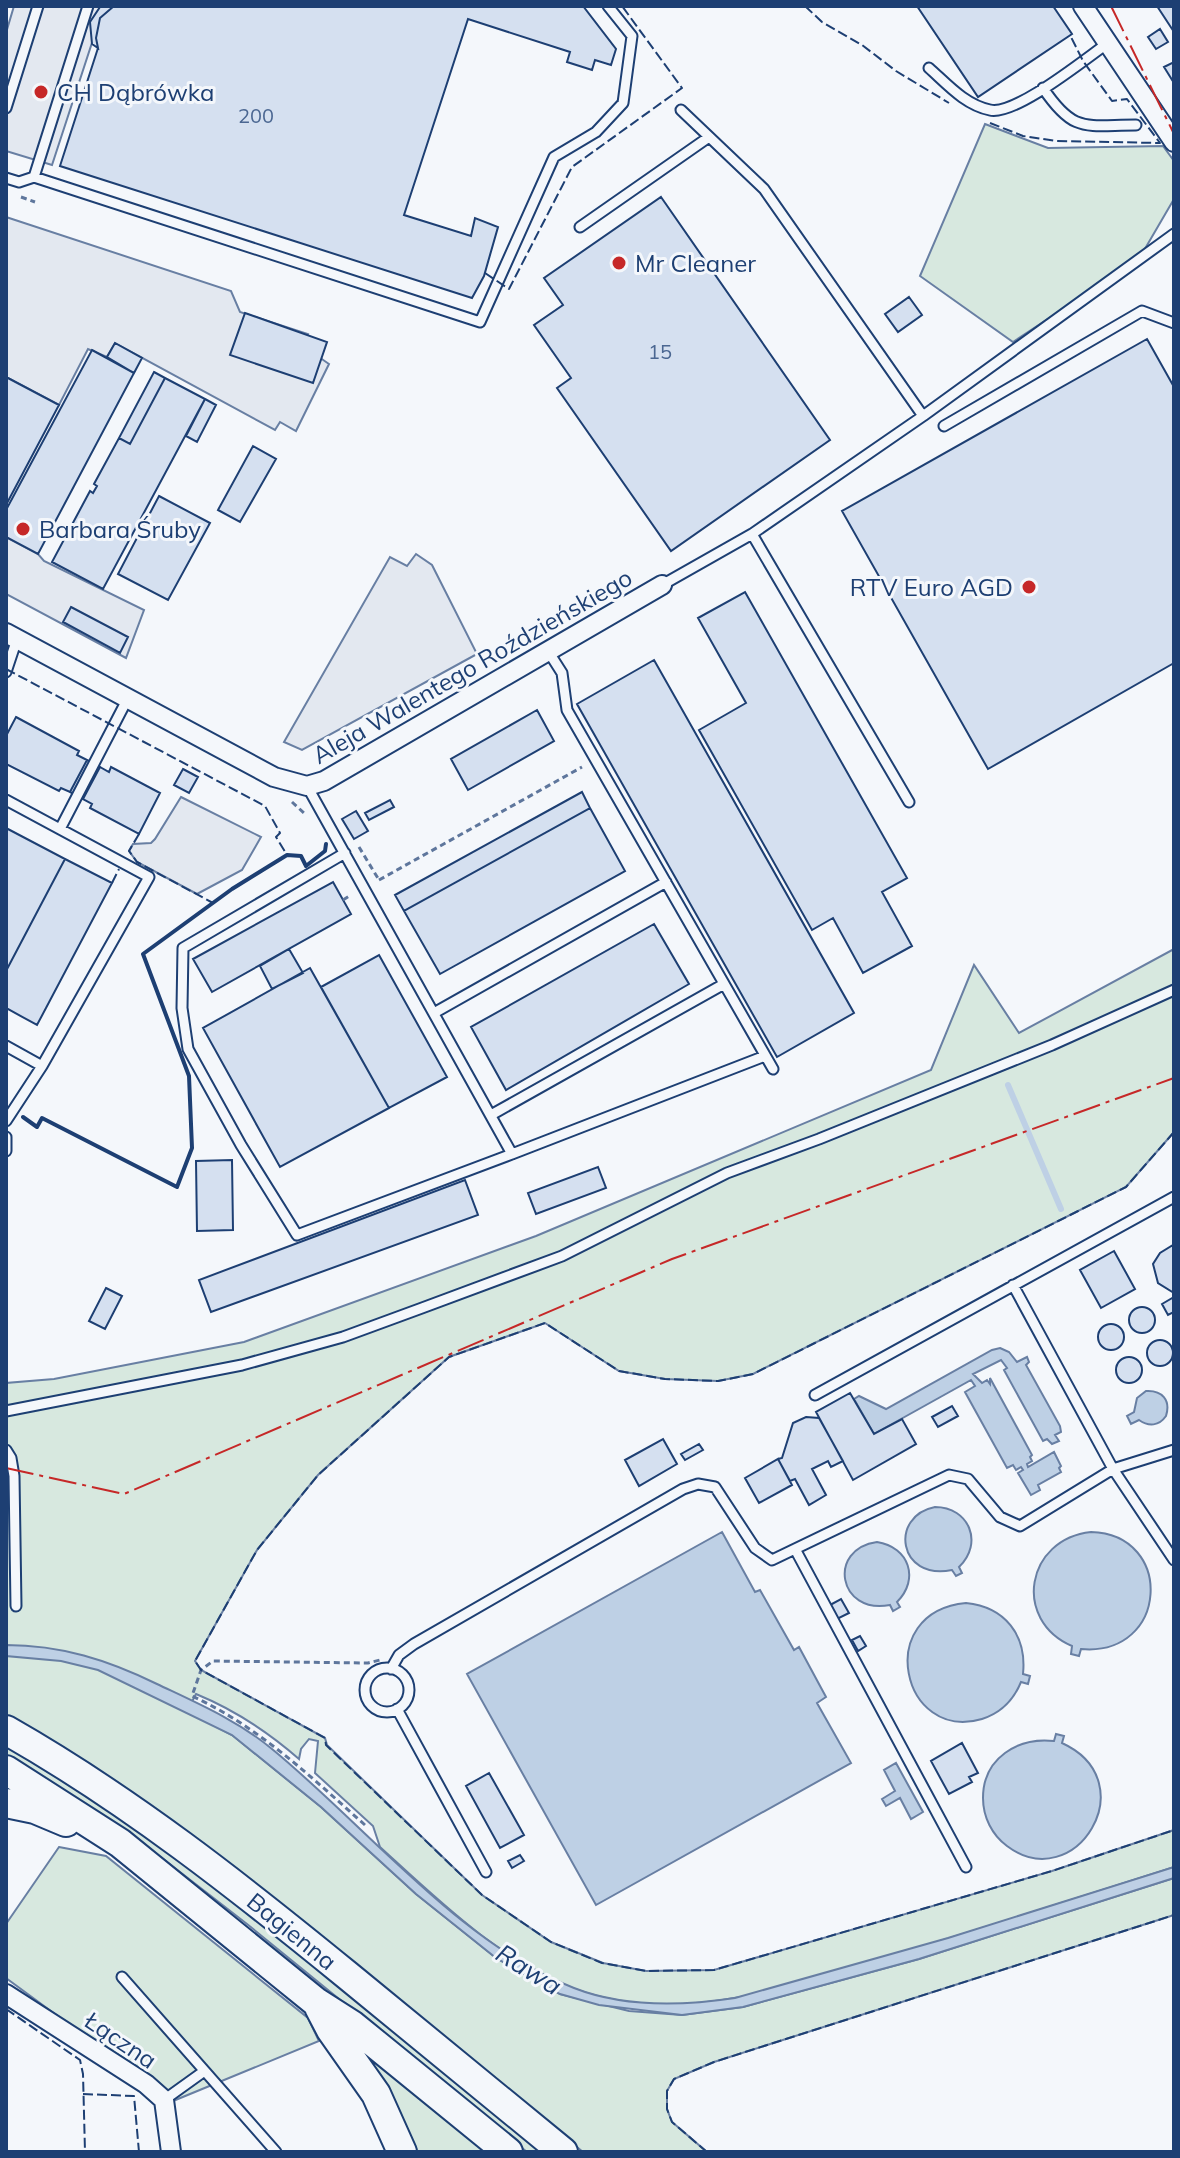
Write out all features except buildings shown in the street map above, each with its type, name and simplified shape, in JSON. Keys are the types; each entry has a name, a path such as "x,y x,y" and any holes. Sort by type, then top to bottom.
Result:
{"main road":[{"name":"Bagienna","path":"6,1730 101,1787 191,1851 563,2152"},
{"name":"Bagienna","path":"6,1770 120,1843 508,2152"},
{"path":"6,1803 35,1809 120,1843"},
{"path":"316,2002 331,2030 376,2094 402,2152"}],"street":[{"path":"1083,6 1174,142"},
{"name":"Aleja Walentego Roździeńskiego","path":"12,636 274,777 307,786 324,781 662,585"},
{"name":"Łączna","path":"6,1994 146,2084 164,2100 171,2152"}],"lane":[{"path":"6,108 38,6"},
{"path":"34,177 88,6"},
{"path":"6,178 19,182 34,177 480,322 554,157 596,132 623,103 632,36 608,6"},
{"path":"929,68 969,103 993,111 1015,106 1108,43"},
{"path":"1043,88 1059,112 1072,122 1136,125"},
{"path":"681,110 764,189 923,416"},
{"path":"580,227 709,137"},
{"path":"662,585 752,534 923,416 1174,234"},
{"path":"944,426 1142,311 1174,323"},
{"path":"752,534 909,802"},
{"path":"6,672 12,636"},
{"path":"548,651 562,673 567,710 773,1069"},
{"path":"60,829 128,698"},
{"path":"307,786 512,1154"},
{"path":"6,800 149,877 42,1066 6,1121"},
{"path":"345,853 183,948 182,1008 188,1049 241,1145 297,1235 765,1056"},
{"path":"434,1013 666,882"},
{"path":"491,1115 724,984"},
{"path":"6,1411 242,1365 343,1337 562,1256 727,1173 1052,1045 1174,990"},
{"path":"6,1046 42,1066"},
{"path":"6,1137 6,1151"},
{"path":"815,1395 1174,1197"},
{"path":"1013,1285 1113,1469 1174,1560"},
{"path":"6,1450 11,1458 14,1476 16,1606"},
{"path":"391,1669 399,1655 414,1644 669,1496 698,1484 715,1487 755,1548 772,1560 949,1475 968,1479 1000,1517 1020,1526 1113,1469 1174,1450"},
{"path":"795,1549 966,1867"},
{"path":"391,1669 408,1683 407,1699 397,1709 382,1712 375,1709 366,1697 370,1676 377,1671 391,1669"},
{"path":"397,1709 486,1872"},
{"path":"122,1977 276,2152"},
{"path":"164,2100 203,2072"}],"path":[{"path":"343,900 596,760"},
{"path":"365,1825 267,1740 219,1709 192,1696 201,1670 213,1661 368,1663 399,1655"}],"shaded area":[{"name":"CH Dąbrówka","path":"14,6 104,6 52,165 6,151 6,33"},
{"path":"985,124 1048,148 1163,146 1174,161 1174,199 1139,259 1013,342 920,276"},
{"path":"6,217 231,291 240,312 308,334 303,346 329,364 296,431 280,422 275,430 115,343 107,357 88,349 59,405 6,377"},
{"path":"6,537 38,554 44,561 144,610 126,658 6,594"},
{"path":"416,554 432,565 477,654 302,750 284,742 390,557 407,566"},
{"path":"181,797 261,837 242,870 197,894 137,862 129,851 133,844 151,843 155,839"},
{"path":"1174,949 1174,1132 1126,1187 753,1374 718,1381 665,1379 619,1371 545,1323 449,1357 318,1475 257,1550 195,1661 201,1670 325,1738 327,1745 482,1895 551,1942 603,1963 646,1971 714,1970 1052,1871 1174,1830 1174,1867 789,1986 703,2003 660,2004 617,2000 575,1989 547,1977 496,1946 447,1908 380,1847 373,1826 315,1773 318,1741 309,1739 301,1749 299,1759 250,1722 196,1694 187,1711 232,1735 321,1807 416,1894 496,1958 560,1994 629,2011 682,2015 743,2007 919,1959 1174,1878 1174,1915 714,2062 674,2079 667,2091 667,2109 672,2122 707,2152 583,2152 243,1876 6,1717 6,1383 54,1379 244,1342 536,1236 931,1070 974,965 1019,1033"},
{"path":"6,1744 78,1788 216,1886 544,2152 527,2152 162,1858 6,1757"},
{"path":"59,1847 106,1856 308,2018 319,2041 173,2101 6,1978 6,1924"},
{"path":"359,2046 491,2152 412,2152"}],"water":[{"path":"1000,1348 1009,1352 1017,1362 1027,1357 1029,1362 1026,1365 1060,1426 1061,1432 1055,1435 1059,1441 1052,1444 1047,1439 1043,1441 1001,1360 973,1374 982,1383 987,1380 990,1384 990,1378 1032,1455 1028,1467 1054,1452 1061,1466 1061,1472 1038,1485 1040,1490 1031,1495 1018,1473 1023,1470 1021,1467 1016,1470 1013,1465 1007,1468 965,1392 975,1386 971,1380 874,1434 854,1399 859,1396 886,1409"},
{"path":"1146,1391 1157,1392 1164,1397 1166,1416 1154,1424 1139,1420 1131,1424 1127,1416 1134,1412 1137,1398"},
{"path":"935,1507 957,1513 969,1528 971,1548 959,1567 962,1573 956,1576 952,1570 934,1571 920,1566 906,1546 906,1534 911,1522 920,1513"},
{"path":"722,1532 755,1592 760,1590 794,1650 799,1647 826,1697 817,1703 851,1763 596,1905 467,1674"},
{"path":"1091,1532 1118,1538 1137,1552 1148,1572 1150,1594 1145,1616 1132,1634 1110,1646 1081,1649 1079,1656 1071,1654 1072,1646 1053,1634 1041,1618 1035,1600 1035,1582 1041,1564 1052,1549 1069,1538"},
{"path":"877,1542 897,1550 908,1565 908,1584 897,1602 900,1607 893,1611 890,1605 872,1605 859,1600 845,1580 845,1568 851,1556 861,1547"},
{"path":"966,1603 992,1610 1011,1625 1021,1647 1023,1674 1030,1676 1028,1684 1021,1682 1011,1700 995,1713 982,1719 954,1721 933,1712 917,1695 909,1673 909,1650 918,1628 936,1612"},
{"name":"Rawa","path":"6,1645 65,1651 102,1661 139,1675 231,1721 272,1749 453,1914 492,1943 532,1969 574,1988 613,1999 674,2004 735,1998 948,1938 1174,1867 1174,1878 919,1959 743,2007 682,2015 599,2005 560,1994 496,1958 416,1894 321,1807 232,1735 98,1670 61,1661 6,1656"},
{"path":"1056,1734 1064,1736 1062,1743 1087,1761 1099,1783 1100,1806 1092,1828 1077,1846 1056,1857 1032,1858 1007,1846 993,1831 983,1805 985,1784 996,1761 1005,1753 1028,1743 1054,1741"},
{"path":"896,1763 923,1812 911,1819 900,1798 886,1806 882,1799 895,1791 884,1770"}],"waterway":[{"path":"1008,1085 1061,1209"}],"fence":[{"path":"485,273 509,289 572,167 682,88 622,6"},
{"path":"805,6 822,22 949,103"},
{"path":"990,123 1023,136 1056,141 1160,143 1127,99 1112,101 1083,61 1070,35"},
{"path":"6,669 265,806 280,833 276,837 287,855"},
{"path":"139,834 129,851 137,862 213,903"},
{"path":"112,883 119,869"},
{"path":"1174,1132 1126,1187 753,1374 718,1381 665,1379 619,1371 545,1323 449,1357 318,1475 257,1550 195,1661 201,1670 325,1738 326,1745 482,1895 551,1942 602,1963 646,1971 714,1970 1052,1871 1174,1830"},
{"path":"707,2152 672,2122 667,2109 667,2091 674,2079 714,2062 1174,1915"},
{"path":"6,2009 80,2060 85,2152"},
{"path":"83,2094 134,2096 139,2152"}],"wall":[{"path":"23,1117 37,1127 42,1118 177,1187 192,1148 189,1076 143,954 232,889 287,855 301,856 306,866 325,851 326,844"}],"power":[{"path":"1111,6 1174,134"},
{"path":"6,1468 124,1494 672,1259 1174,1078"}],"place":[{"name":"CH Dąbrówka","path":"41,92"},
{"name":"Mr Cleaner","path":"619,263"},
{"name":"Barbara Śruby","path":"23,529"},
{"name":"RTV Euro AGD","path":"1029,587"}]}
